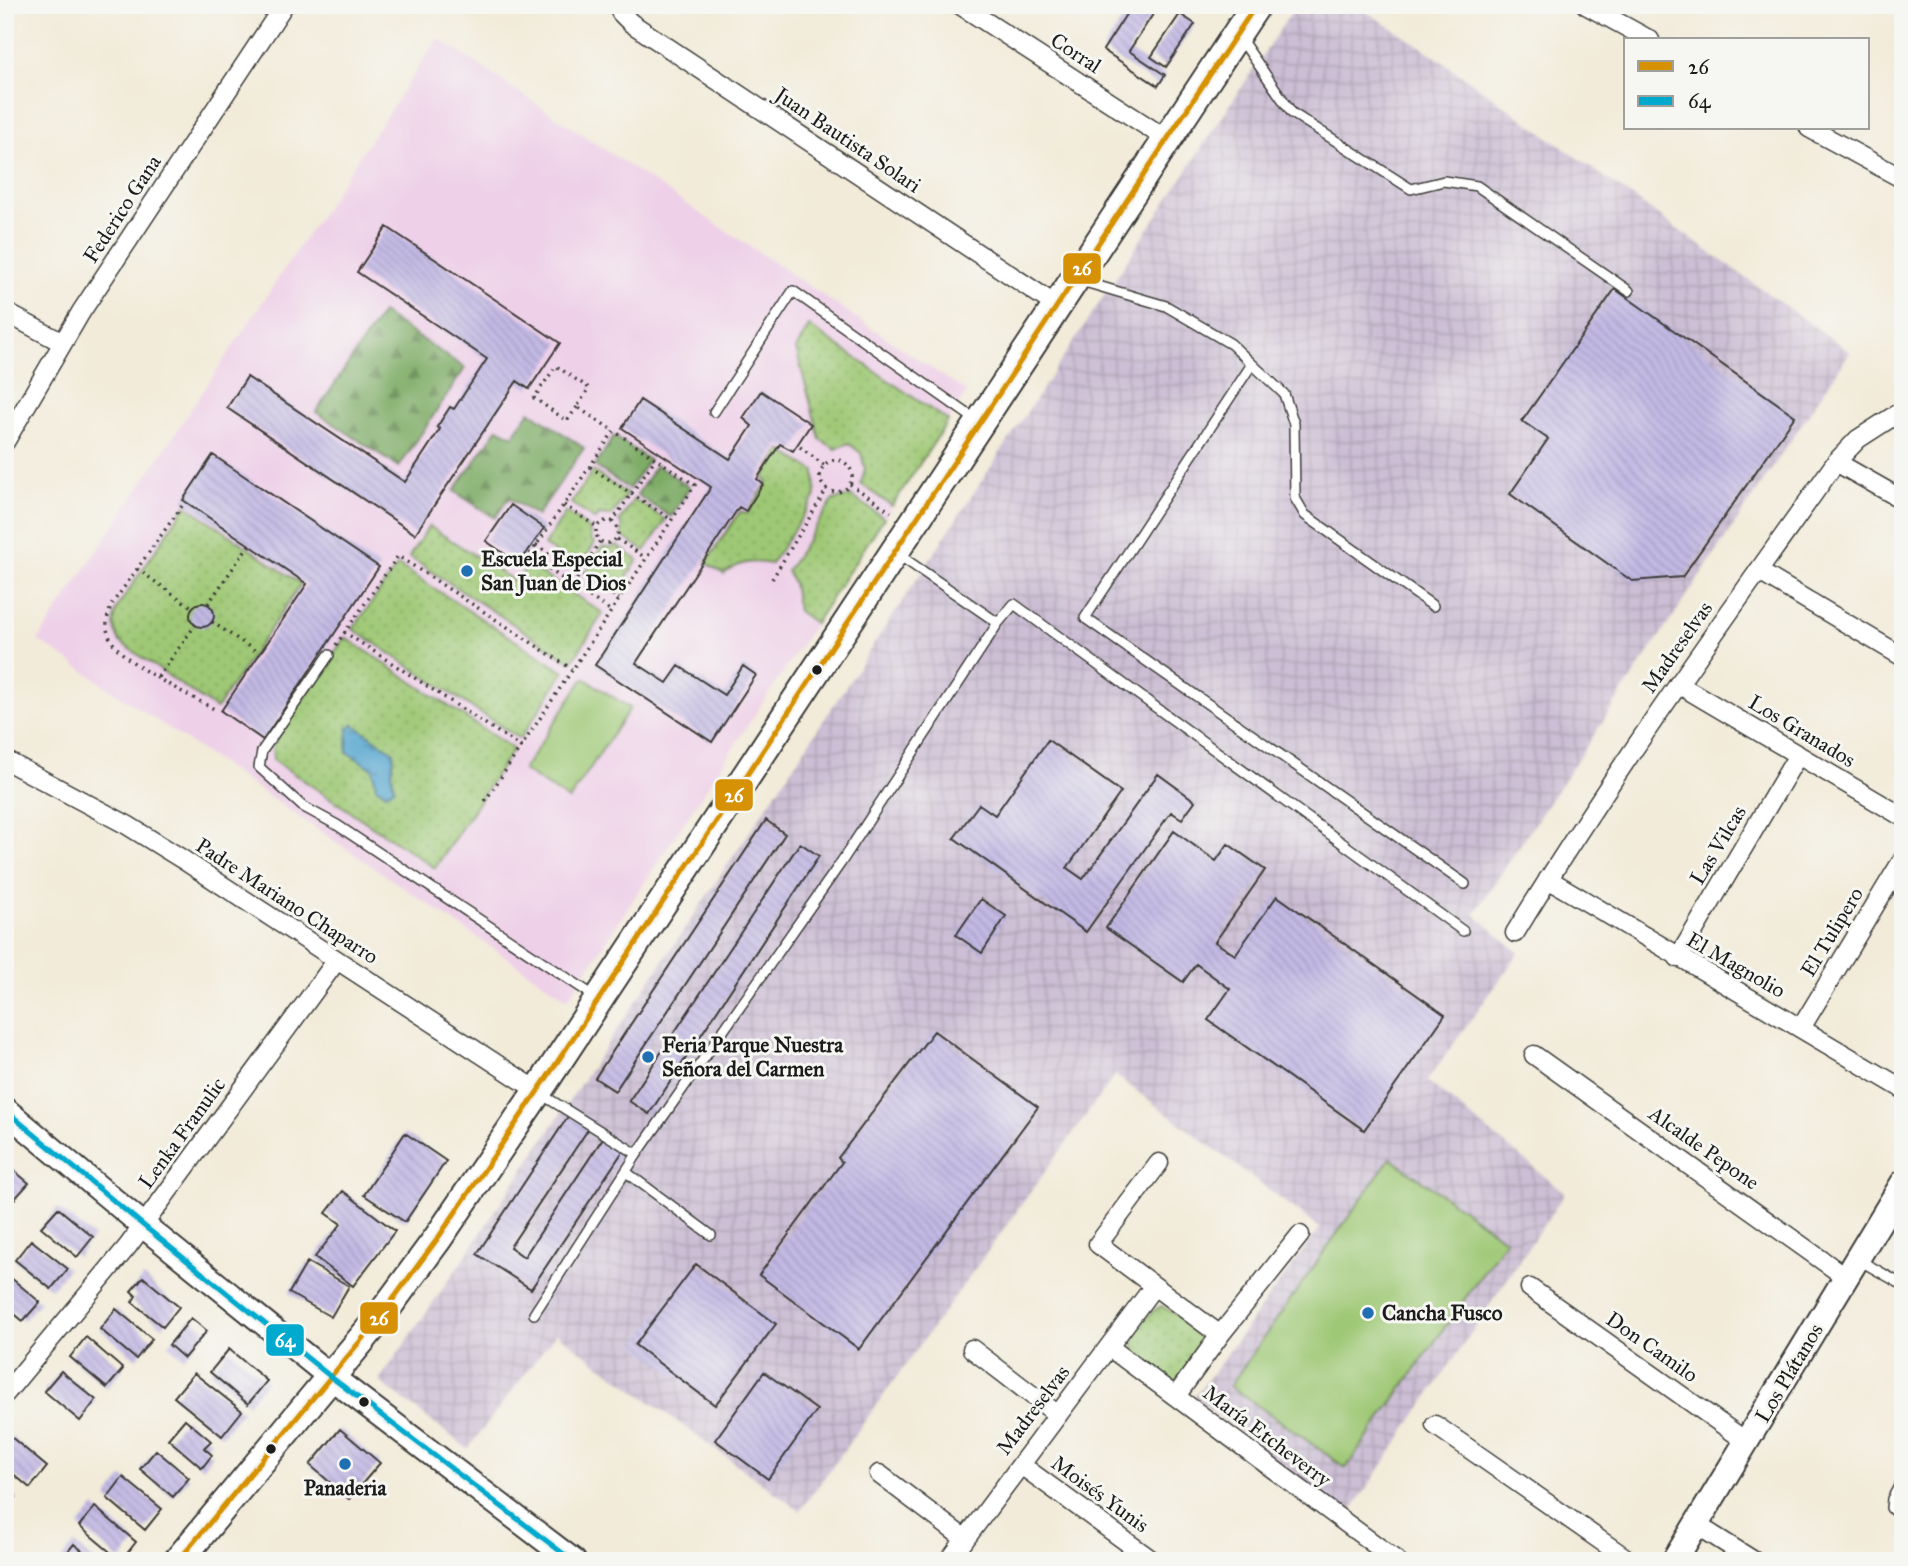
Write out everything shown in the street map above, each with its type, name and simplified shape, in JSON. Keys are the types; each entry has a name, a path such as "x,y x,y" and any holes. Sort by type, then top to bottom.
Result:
{"main road":[{"path":"178,1561 408,1280 538,1091 1256,5"},
{"path":"5,1110 331,1377 573,1561"},
{"name":"Los Plátanos","path":"1674,1561 1903,1184"}],"street":[{"name":"Federico Gana","path":"5,442 61,342 284,5"},
{"name":"Corral","path":"960,5 1168,140"},
{"path":"1586,5 1646,38"},
{"name":"Juan Bautista Solari","path":"618,6 631,23 1057,306"},
{"path":"1813,130 1903,179"},
{"path":"5,312 61,342"},
{"name":"Madreselvas","path":"1515,933 1678,684 1836,462 1858,439 1903,410"},
{"path":"1836,462 1903,500"},
{"path":"1758,571 1903,657"},
{"name":"Los Granados","path":"1678,684 1903,817"},
{"name":"Las Vilcas","path":"1678,958 1798,755"},
{"name":"Padre Mariano Chaparro","path":"5,760 127,825 538,1091"},
{"name":"El Tulipero","path":"1801,1028 1903,859"},
{"name":"El Magnolio","path":"1548,879 1903,1089"},
{"name":"Lenka Franulic","path":"5,1394 144,1226 337,960"},
{"name":"Alcalde Pepone","path":"1534,1055 1852,1268"},
{"path":"1159,1163 1098,1244 1220,1335"},
{"path":"1176,1396 1220,1335 1300,1235"},
{"name":"Madreselvas","path":"949,1561 1154,1286"},
{"name":"Don Camilo","path":"1530,1288 1747,1442"},
{"name":"María Etcheverry","path":"1109,1347 1397,1561"},
{"path":"972,1349 1058,1415"},
{"path":"1435,1425 1630,1561"},
{"name":"Moisés Yunis","path":"1021,1465 1147,1559"},
{"path":"879,1474 965,1539"},
{"path":"1697,1525 1754,1561"}],"lane":[{"path":"1237,34 1292,113 1411,189 1444,181 1477,186 1629,291"},
{"path":"1075,279 1166,306 1231,344 1284,394 1294,424 1294,498 1305,515 1433,606"},
{"path":"714,412 793,291 980,423"},
{"path":"1252,364 1085,618 1465,884"},
{"path":"895,552 998,623"},
{"path":"534,1314 637,1154 840,864 998,623 1014,604 1463,931"},
{"path":"329,655 262,751 259,767 264,774 302,806 337,825 599,999"},
{"path":"538,1091 637,1154"},
{"path":"626,1172 711,1235"},
{"path":"1852,1268 1903,1285"},
{"path":"1903,1479 1892,1499 1891,1508 1903,1521"}],"path":[{"path":"556,366 589,388 577,407 567,421 534,398 556,366"},
{"path":"485,801 695,485 577,407"},
{"path":"611,611 529,556 614,431"},
{"path":"800,447 824,465"},
{"path":"612,522 655,459"},
{"path":"838,460 848,465 852,474 850,484 842,491 827,489 821,480 824,465 838,460"},
{"path":"590,467 672,520"},
{"path":"850,484 889,511"},
{"path":"772,579 827,489"},
{"path":"564,505 597,527"},
{"path":"182,506 112,604 107,617 107,629 111,640 122,654 158,678 215,709"},
{"path":"612,522 602,522 597,527 596,535 600,541 607,544 617,539"},
{"path":"612,522 618,531 617,539"},
{"path":"617,539 646,558"},
{"path":"573,585 600,541"},
{"path":"208,604 249,545"},
{"path":"536,545 619,599"},
{"path":"329,655 398,556 572,669"},
{"path":"137,569 193,608"},
{"path":"212,622 260,654"},
{"path":"158,678 196,624"},
{"path":"344,632 521,747"}],"shaded area":[{"path":"1296,5 1356,5 1426,50 1850,352 1474,914 1519,953 1427,1081 1565,1193 1348,1516 1195,1397 1320,1228 1115,1075 800,1511 556,1333 468,1449 379,1381 765,809"},
{"name":"Escuela Especial San Juan de Dios","path":"438,38 967,392 568,999 38,640"}],"green space":[{"path":"382,313 465,368 399,467 316,412"},
{"path":"809,326 948,421 892,506 861,484 865,469 861,453 848,443 836,449 820,439 796,349"},
{"path":"530,411 584,448 537,516 509,498 495,518 454,491 498,428 513,436"},
{"path":"614,436 649,460 629,489 595,466"},
{"path":"781,450 815,471 816,496 771,564 746,563 724,574 706,563 740,511 747,514 768,482 763,478"},
{"path":"656,465 690,487 671,517 637,495"},
{"path":"593,471 627,494 611,516 599,515 595,520 571,503"},
{"path":"851,496 884,518 815,623 798,611 793,583 787,571 833,500"},
{"path":"634,499 666,520 645,551 622,536 622,525 619,522"},
{"path":"186,505 301,584 216,709 120,642 115,629 114,620 118,606"},
{"path":"566,512 589,528 591,540 595,543 579,568 544,545"},
{"path":"429,526 516,582 528,565 603,613 572,662 409,557"},
{"path":"616,545 638,560 617,592 586,572 602,547 612,548"},
{"path":"398,565 564,672 520,739 353,629"},
{"path":"345,637 513,749 435,868 273,760 272,746"},
{"path":"584,678 630,708 569,800 523,770"},
{"name":"Cancha Fusco","path":"1390,1158 1506,1240 1346,1468 1230,1386"},
{"path":"1162,1306 1194,1328 1204,1348 1176,1382 1150,1368 1134,1349 1135,1334 1139,1327 1150,1314"}],"water":[{"path":"353,724 394,752 394,789 385,793 376,787 373,769 347,752 348,728"}],"building":[{"path":"1132,5 1159,5 1129,51 1165,75 1158,86 1103,50"},
{"path":"1180,14 1195,24 1166,67 1151,57"},
{"path":"387,227 560,343 529,389 517,381 415,534 227,408 247,377 405,482 440,429 437,427 450,407 454,409 487,359 357,272"},
{"path":"1615,289 1795,416 1682,577 1632,581 1510,494 1548,439 1522,421"},
{"path":"761,391 811,424 793,451 780,444 757,479 763,484 746,511 739,507 636,663 667,683 679,666 724,695 743,666 756,675 712,742 595,665 711,487 622,428 640,400 730,459 752,426 743,418"},
{"path":"213,455 379,567 263,740 221,711 307,584 183,500"},
{"path":"511,505 544,528 519,564 486,541"},
{"path":"202,603 213,610 214,615 207,626 202,627 191,620 190,615 197,604"},
{"path":"1048,740 1121,792 1067,868 1083,879 1158,774 1195,801 1182,819 1171,812 1086,932 954,838 979,804 995,815"},
{"path":"766,820 785,834 615,1091 595,1078"},
{"path":"1174,831 1216,861 1228,844 1265,870 1215,942 1235,955 1277,896 1445,1015 1364,1130 1208,1020 1230,989 1196,964 1183,982 1106,928"},
{"path":"800,843 819,856 649,1114 629,1101"},
{"path":"981,899 1006,916 982,953 956,935"},
{"path":"934,1031 1038,1107 859,1349 759,1275 842,1162 838,1158"},
{"path":"569,1115 589,1128 510,1247 524,1257 603,1138 623,1151 531,1289 477,1254"},
{"path":"405,1133 446,1161 405,1222 364,1195"},
{"path":"5,1163 29,1183 12,1202 5,1197"},
{"path":"343,1191 395,1231 353,1286 315,1257 341,1224 326,1213"},
{"path":"58,1208 93,1237 77,1257 41,1227"},
{"path":"31,1240 68,1269 51,1289 15,1260"},
{"path":"307,1262 349,1286 331,1317 289,1293"},
{"path":"696,1264 776,1324 715,1405 635,1345"},
{"path":"5,1273 40,1302 23,1321 5,1306"},
{"path":"143,1277 179,1307 163,1327 132,1302 136,1296 131,1291"},
{"path":"116,1309 152,1339 136,1359 100,1329"},
{"path":"191,1318 207,1331 184,1358 169,1345"},
{"path":"86,1337 123,1369 107,1388 70,1357"},
{"path":"229,1349 267,1381 248,1404 210,1372"},
{"path":"61,1371 96,1400 80,1421 44,1391"},
{"path":"764,1372 817,1410 768,1479 715,1440"},
{"path":"194,1373 242,1411 222,1436 174,1397"},
{"path":"185,1419 211,1441 204,1448 212,1455 202,1468 168,1439"},
{"name":"Panaderia","path":"340,1429 380,1463 349,1499 310,1465"},
{"path":"10,1436 47,1467 30,1488 5,1467 5,1442"},
{"path":"156,1450 189,1478 173,1497 140,1469"},
{"path":"123,1477 162,1509 145,1530 107,1498"},
{"path":"5,1487 16,1497 5,1510"},
{"path":"95,1507 136,1542 121,1561 79,1526"},
{"path":"74,1544 95,1561 60,1561"}],"transit line":[{"name":"26","path":"178,1561 377,1321 438,1238 1256,5"},
{"name":"64","path":"5,1110 331,1377 573,1561"}],"place":[{"name":"Escuela Especial San Juan de Dios","path":"467,571"},
{"name":"Feria Parque Nuestra Señora del Carmen","path":"648,1057"},
{"name":"Cancha Fusco","path":"1368,1313"},
{"name":"Panaderia","path":"345,1464"}]}
